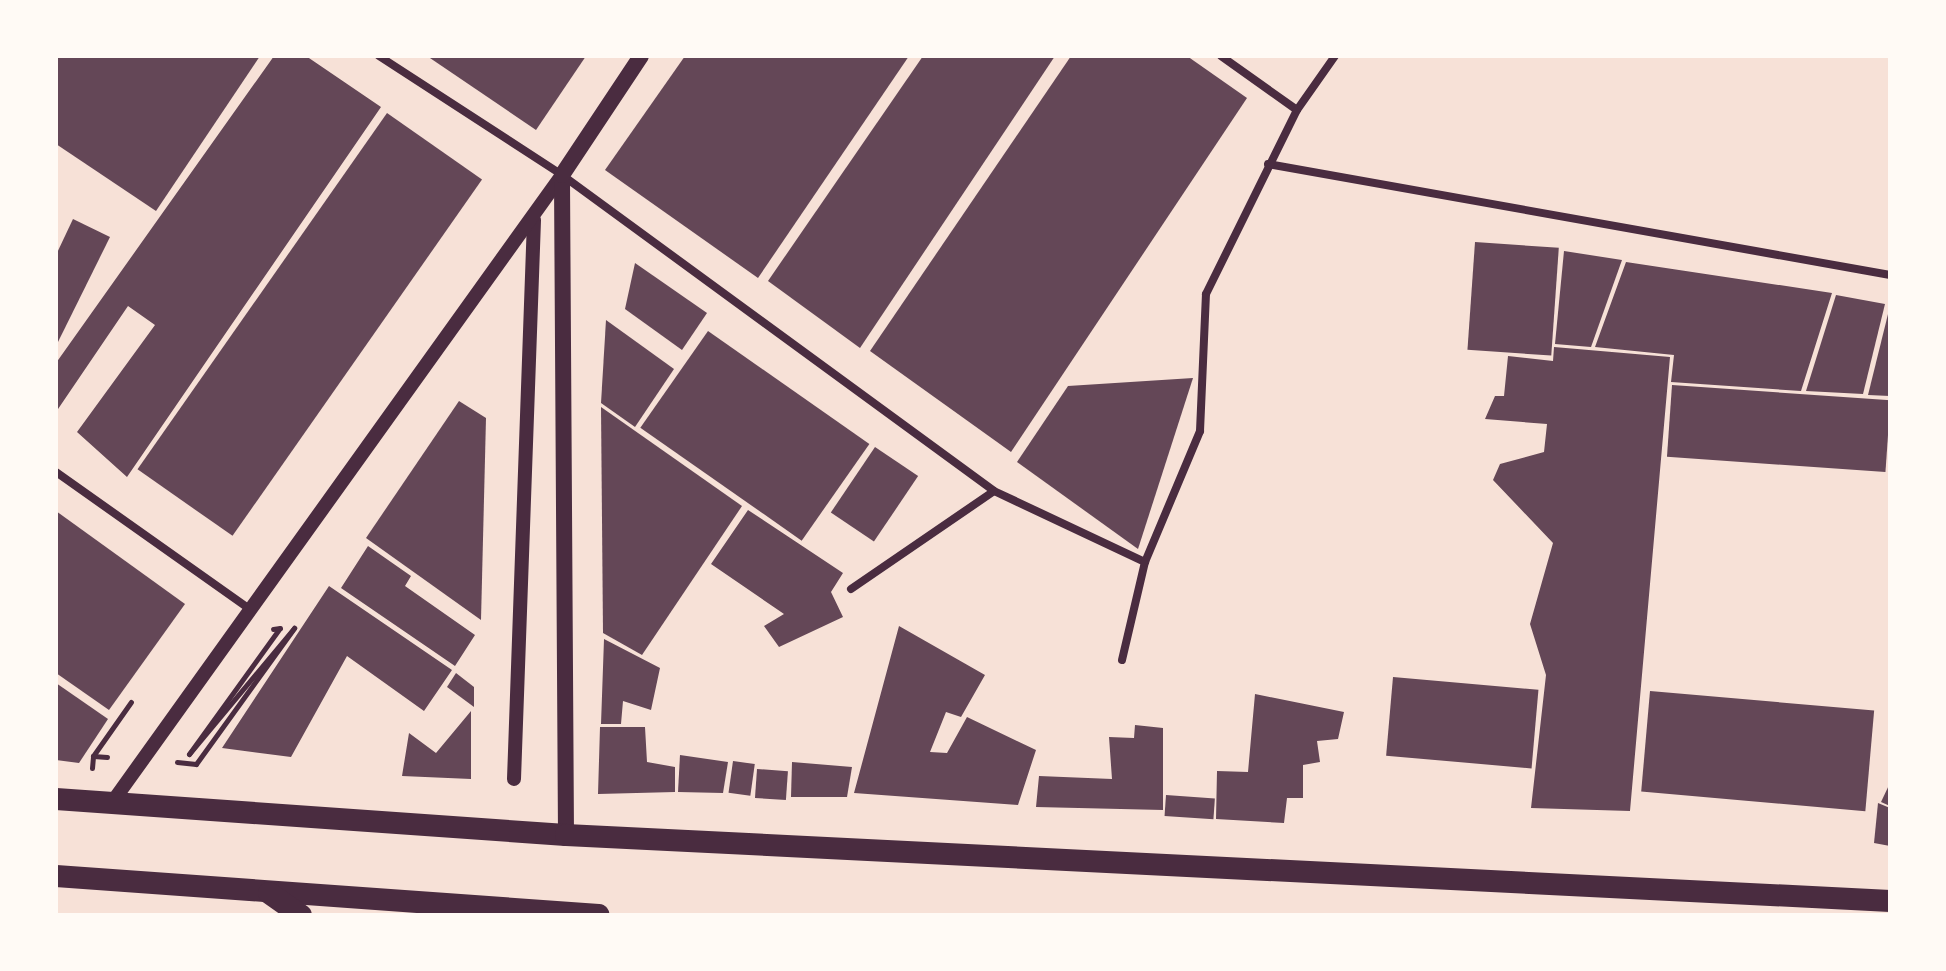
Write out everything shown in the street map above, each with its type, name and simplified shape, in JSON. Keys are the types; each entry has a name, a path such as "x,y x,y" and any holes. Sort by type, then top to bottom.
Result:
{"highway":[{"path":"56,799 566,835 1890,901"},
{"path":"56,876 599,915"},
{"path":"268,892 301,915"}],"main road":[{"path":"566,835 562,175 641,56"}],"street":[{"path":"379,56 562,175 994,491 1145,562"},
{"path":"1221,56 1297,110"},
{"path":"1122,660 1145,562 1200,431 1206,294 1297,110 1335,56"},
{"path":"1268,164 1890,275"},
{"path":"111,804 248,608 534,218 562,175"},
{"path":"514,779 534,218"},
{"path":"56,472 248,608"},
{"path":"851,589 994,491"}],"path":[{"path":"259,633 268,622"},
{"path":"175,753 271,630 280,628 189,754 294,628 196,764"},
{"path":"93,756 131,702"}],"building":[{"path":"56,56 260,56 156,211 56,144"},
{"path":"274,56 306,56 381,107 127,477 77,432 155,325 128,306 56,412 56,363"},
{"path":"427,56 586,56 536,130"},
{"path":"685,56 909,56 758,278 605,170"},
{"path":"923,56 1055,56 860,348 768,281"},
{"path":"1071,56 1187,56 1247,98 1011,452 870,351"},
{"path":"387,113 482,180 233,536 137,469"},
{"path":"73,219 110,237 56,346 56,255"},
{"path":"1475,242 1559,248 1551,356 1467,350"},
{"path":"1564,251 1622,260 1591,347 1555,344"},
{"path":"1626,262 1832,293 1801,391 1671,382 1674,355 1595,347"},
{"path":"635,263 707,313 682,350 625,309"},
{"path":"1836,295 1885,304 1863,394 1806,391"},
{"path":"1889,310 1890,396 1868,395"},
{"path":"606,320 674,369 635,427 601,403"},
{"path":"708,331 869,444 802,541 640,428"},
{"path":"1554,347 1670,357 1630,811 1531,808 1546,675 1530,624 1553,543 1493,480 1500,464 1544,452 1547,424 1485,419 1495,396 1504,396 1508,356 1553,361"},
{"path":"1193,378 1138,549 1017,462 1068,386"},
{"path":"1672,385 1890,400 1885,472 1667,457"},
{"path":"459,401 486,418 481,620 366,538"},
{"path":"601,407 742,506 642,655 603,633"},
{"path":"875,447 918,476 874,542 831,512"},
{"path":"748,510 843,573 831,592 843,617 779,647 764,626 784,614 711,564"},
{"path":"56,511 185,604 109,710 56,673"},
{"path":"368,546 411,576 405,586 475,635 455,666 341,588"},
{"path":"329,586 452,670 424,711 347,656 291,757 222,748"},
{"path":"899,626 985,675 961,717 946,712 930,752 947,753 967,717 1036,750 1018,805 854,793"},
{"path":"604,639 660,668 651,710 623,701 621,724 601,724"},
{"path":"456,673 474,687 474,707 447,687"},
{"path":"1393,677 1538,690 1532,768 1386,756"},
{"path":"56,683 108,719 79,763 56,760"},
{"path":"1650,691 1874,711 1865,811 1641,792"},
{"path":"1255,694 1344,712 1338,739 1317,741 1320,762 1303,765 1303,798 1287,798 1284,823 1216,819 1217,771 1248,772"},
{"path":"471,711 471,779 402,776 409,733 436,753"},
{"path":"1135,725 1163,728 1163,810 1036,807 1039,776 1112,779 1109,737 1134,738"},
{"path":"600,727 645,727 647,762 675,767 675,792 598,794"},
{"path":"680,755 728,762 723,793 678,792"},
{"path":"733,761 755,764 750,796 729,793"},
{"path":"792,762 852,767 847,797 791,797"},
{"path":"757,769 788,771 786,800 755,798"},
{"path":"1890,783 1890,806 1881,802"},
{"path":"1166,795 1215,798 1213,819 1165,816"},
{"path":"1878,803 1890,808 1890,846 1874,843"}]}
